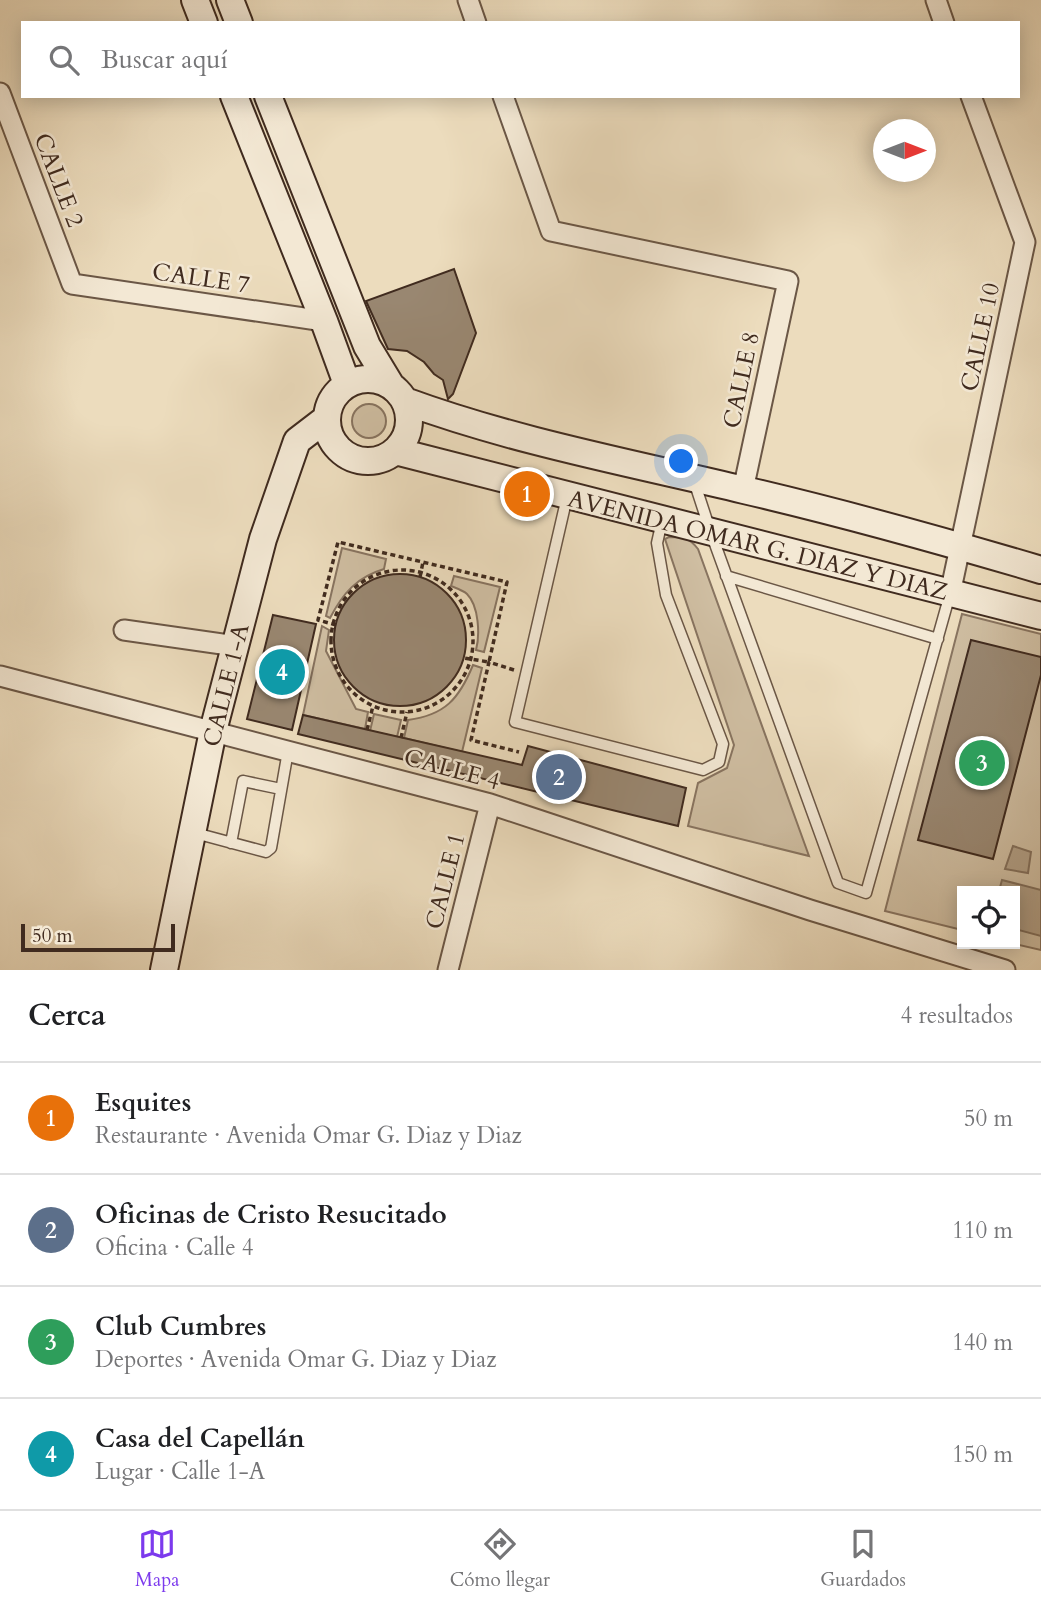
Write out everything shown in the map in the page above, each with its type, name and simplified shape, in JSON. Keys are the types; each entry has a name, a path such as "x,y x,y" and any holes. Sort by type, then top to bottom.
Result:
{"street":[{"path":"195,0 203,21"},
{"path":"230,0 238,21"},
{"path":"468,0 475,21"},
{"path":"936,0 943,21"},
{"name":"CALLE 2","path":"0,93 72,284"},
{"path":"235,98 324,321 346,384"},
{"path":"269,98 367,346 397,392 409,414 409,428 404,441 395,452 373,461 348,456 331,438 327,418 332,399 346,384 360,379 376,379 397,392"},
{"name":"CALLE 8","path":"504,98 551,231 788,281 743,490"},
{"name":"CALLE 10","path":"950,594 1025,242 972,98"},
{"name":"CALLE 7","path":"72,284 324,321"},
{"name":"AVENIDA OMAR G. DIAZ Y DIAZ","path":"397,392 452,418 743,490 1041,570"},
{"name":"CALLE 1-A","path":"164,970 214,731 263,539 297,441 327,418"},
{"name":"AVENIDA OMAR G. DIAZ Y DIAZ","path":"395,452 564,509 660,532 711,533 1041,616"},
{"path":"124,630 236,646"},
{"name":"CALLE 4","path":"0,676 490,804 810,910 1004,970"},
{"name":"CALLE 1","path":"448,970 490,804"}],"lane":[{"path":"694,480 726,576 838,883 866,893 950,594"},
{"path":"564,509 515,722 702,770 719,762 723,744 666,595 660,532"},
{"path":"726,576 939,639"},
{"path":"192,833 266,852 271,848 288,751"},
{"path":"231,844 243,781 281,789"}],"path":[{"path":"335,625 318,620 338,542 507,582 471,740 519,752"},
{"path":"421,575 424,562"},
{"path":"405,569 421,575 438,579 453,590 464,605 471,622 471,659 464,676 453,691 439,702 422,710 407,712 373,706 354,693 342,679 334,662 331,644 338,610 347,596 366,580 388,570 405,569"},
{"path":"464,658 526,673"},
{"path":"367,730 373,706"},
{"path":"401,738 407,712"}],"shaded area":[{"path":"369,404 381,409 386,421 381,433 369,438 357,433 352,421 357,409"},
{"path":"685,538 698,549 809,856 688,826 698,783 727,768 734,745 665,539"},
{"path":"342,548 386,559 384,569 358,581 340,601 330,618 326,616"},
{"path":"454,576 500,587 484,652 476,650 478,629 474,606 467,594 451,586"},
{"path":"962,614 1041,634 1041,950 1020,945 1020,886 957,886 957,929 885,911"},
{"path":"322,626 329,630 326,651 356,709 368,712 365,729 303,715"},
{"path":"473,665 482,668 462,752 404,738 408,720 432,714 449,703 462,687"},
{"path":"374,714 401,720 397,737 370,731"},
{"path":"1013,846 1031,852 1028,873 1005,869"},
{"path":"1002,880 1041,890 1041,936 1020,930 1020,886 1000,886"}],"building":[{"path":"454,269 476,333 453,394 448,399 443,380 424,362 407,351 388,349 366,301"},
{"path":"400,574 425,579 447,593 461,615 466,640 461,665 447,687 425,701 400,706 375,701 353,687 339,665 334,640 339,615 353,593 375,579"},
{"path":"273,615 316,624 292,730 247,719"},
{"path":"971,640 1041,657 1041,675 993,859 918,840"},
{"path":"303,715 522,765 528,746 686,788 678,826 298,734"}],"place":[{"name":"Esquites","path":"527,494"},
{"name":"Casa del Capellán","path":"282,672"},
{"name":"Club Cumbres","path":"982,763"},
{"name":"Oficinas de Cristo Resucitado","path":"559,777"}]}
